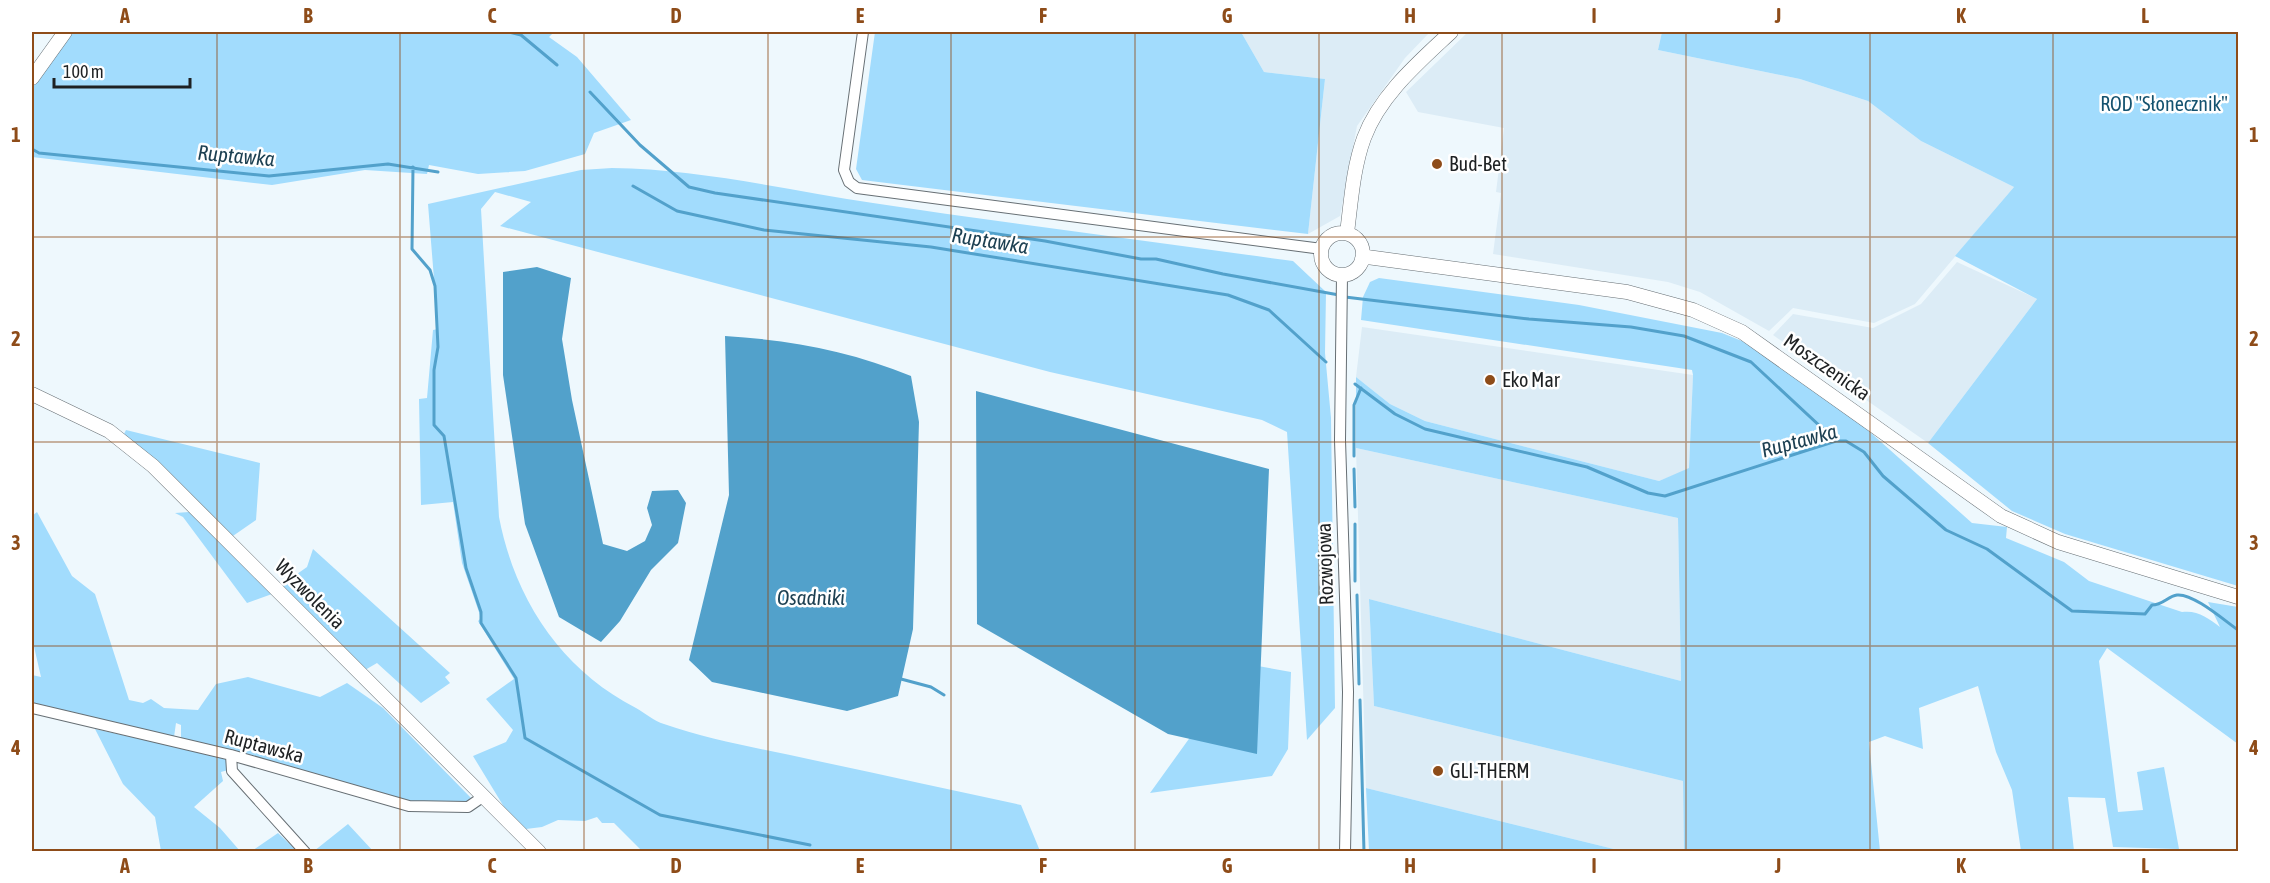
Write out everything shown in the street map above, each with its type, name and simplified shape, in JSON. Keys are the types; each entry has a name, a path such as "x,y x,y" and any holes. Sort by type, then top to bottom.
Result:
{"street":[{"path":"32,78 65,32"},
{"path":"863,32 843,170 849,183 857,188 1322,249"},
{"path":"1347,233 1354,177 1364,137 1397,86 1451,32"},
{"path":"1347,233 1358,240 1362,259 1355,270 1342,281 1326,266 1322,249 1324,243 1334,234 1347,233"},
{"name":"Moszczenicka","path":"1362,259 1367,256 1627,292 1693,310 1742,332 2001,516 2058,542 2238,597"},
{"name":"Rozwojowa","path":"1342,281 1341,481 1348,692 1345,852"},
{"name":"Wyzwolenia","path":"32,394 109,430 147,460 539,852"},
{"name":"Ruptawska","path":"32,708 231,755 409,806 465,808 475,804 484,796"},
{"path":"231,755 232,771 306,852"}],"shaded area":[{"path":"1241,32 1430,32 1405,58 1357,126 1340,216 1308,234 1325,79 1264,72"},
{"path":"1468,32 1662,32 1658,50 1800,79 1868,101 1921,141 2014,187 1915,304 1874,323 1793,308 1769,331 1700,292 1668,282 1493,254 1501,193 1496,192 1504,128 1418,112 1406,92"},
{"path":"1957,262 2037,299 1928,443 1773,335 1793,314 1873,328 1921,304"},
{"path":"1362,327 1693,375 1689,469 1659,481 1425,421 1390,404 1356,377"},
{"path":"1356,448 1678,518 1681,681 1369,599 1374,706 1683,781 1684,851 1622,851 1366,788"}],"green space":[{"path":"73,32 554,32 549,37 577,57 631,120 594,133 585,154 525,171 478,174 429,165 427,174 365,170 272,185 32,157 32,86"},
{"path":"875,32 1241,32 1264,72 1325,79 1308,234 862,180 856,169"},
{"name":"ROD \"Słonecznik\"","path":"1662,32 2238,32 2238,586 2065,534 2012,511 1928,443 2037,299 1955,256 2014,187 1921,141 1868,101 1800,79 1658,50"},
{"path":"612,168 710,176 926,211 1293,261 1326,292 1325,353 1331,418 1335,708 1307,740 1287,432 1262,420 1050,372 500,226 531,202 495,192 481,209 499,517 506,547 530,604 545,629 564,652 609,692 664,724 738,744 1021,805 1040,851 643,852 614,823 602,823 597,817 585,821 558,820 542,827 518,830 473,756 506,742 513,730 486,699 514,679 478,621 481,618 462,563 453,502 421,505 419,399 427,398 433,330 438,329 428,204 581,170"},
{"path":"1379,278 1579,305 1722,333 1752,345 1853,417 1972,523 2007,527 2006,538 2064,562 2089,581 2182,612 2198,613 2220,627 2208,602 2238,607 2238,744 2107,648 2099,661 2118,812 2143,810 2137,772 2164,767 2179,849 2113,847 2105,798 2068,797 2074,851 2021,851 2012,790 1996,752 1978,686 1919,708 1923,749 1885,736 1869,742 1880,851 1684,851 1683,781 1374,706 1369,599 1681,681 1678,518 1356,448 1356,377 1390,404 1425,421 1659,481 1689,468 1693,375 1692,370 1361,320 1363,297 1370,282"},
{"path":"126,430 260,463 256,520 230,538 124,434"},
{"path":"37,512 72,576 95,594 129,700 143,703 151,699 164,708 198,710 216,684 248,677 320,697 347,683 383,708 471,798 463,804 411,803 181,740 181,725 176,723 174,737 32,705 32,675 41,677 32,638 32,516"},
{"path":"189,512 272,594 247,603 183,517 175,513"},
{"path":"313,549 450,673 445,677 450,683 421,703 377,663 365,670 280,586 307,567"},
{"path":"1258,666 1291,672 1288,749 1272,776 1150,793 1191,736"},
{"path":"95,729 227,758 228,770 221,772 223,781 194,807 220,828 240,851 161,851 155,817 123,784"},
{"path":"1366,788 1622,851 1369,851"},
{"path":"348,824 373,851 314,851"},
{"path":"278,833 297,851 252,851"}],"water":[{"path":"537,267 571,278 562,339 572,400 603,544 627,551 645,541 652,525 647,508 652,491 678,490 686,503 678,543 651,570 620,621 601,642 559,617 525,524 503,375 503,272"},
{"name":"Osadniki","path":"725,336 773,340 820,348 866,360 911,376 919,422 913,629 898,696 847,711 712,682 689,660 729,495"},
{"path":"976,391 1269,469 1257,754 1168,734 977,624"}],"waterway":[{"path":"509,32 521,35 557,65"},
{"path":"590,92 640,145 689,187 715,193 1045,241 1141,259 1156,259 1339,295"},
{"name":"Ruptawka","path":"32,149 39,153 269,176 388,164 438,172"},
{"path":"413,167 412,249 430,270 435,286 438,347 434,370 434,425 444,436 466,568 481,612 481,623 516,678 525,738 660,815 810,845"},
{"name":"Ruptawka","path":"633,186 677,211 764,230 931,247 1228,295 1269,310 1326,362"},
{"path":"1345,297 1529,319 1631,327 1684,336 1751,362 1836,441"},
{"name":"Ruptawka","path":"1355,384 1395,414 1425,429 1587,467 1648,493 1665,496 1836,441 1846,441 1864,452 1883,476 1946,530 1987,549 2072,611 2145,614 2152,605 2177,595 2200,603 2238,630"},
{"path":"1354,456 1354,405 1361,388"},
{"path":"1354,469 1355,507"},
{"path":"1355,524 1355,581"},
{"path":"1357,595 1359,684"},
{"path":"901,679 931,687 944,695"},
{"path":"1360,700 1364,852"}],"place":[{"name":"Bud-Bet","path":"1437,164"},
{"name":"Eko Mar","path":"1490,380"},
{"name":"GLI-THERM","path":"1438,771"}]}
